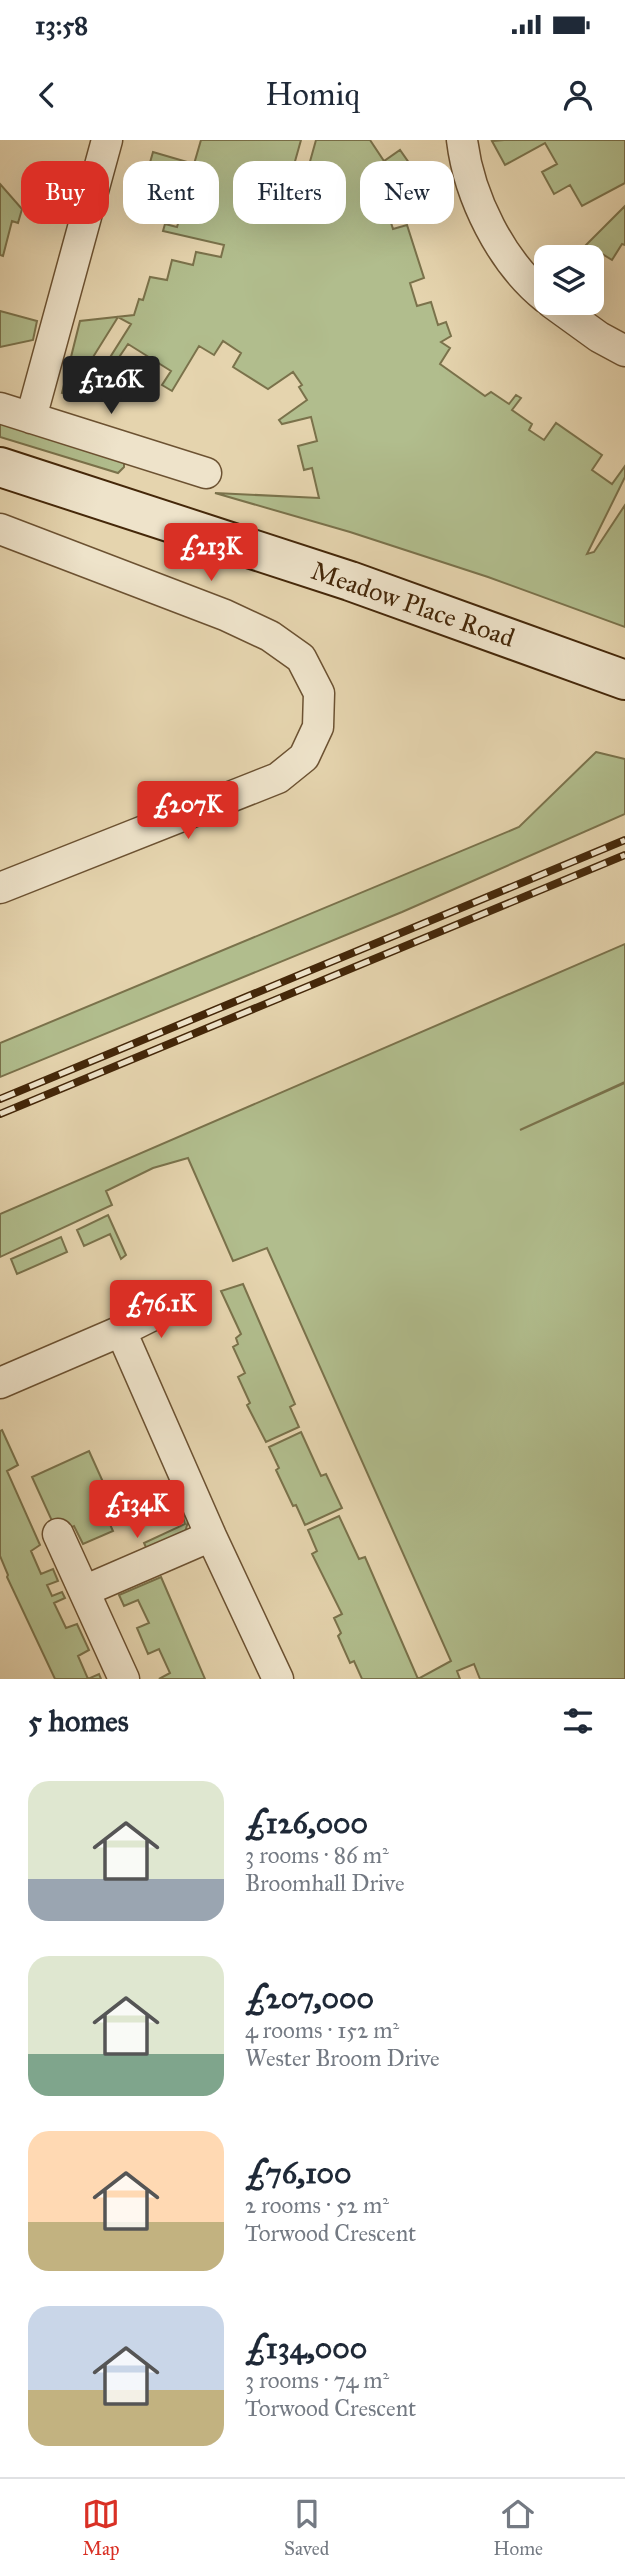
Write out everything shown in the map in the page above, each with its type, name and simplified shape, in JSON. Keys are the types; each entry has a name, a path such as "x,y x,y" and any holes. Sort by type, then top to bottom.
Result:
{"main road":[{"name":"Meadow Place Road","path":"0,467 350,581 625,680"}],"street":[{"path":"31,418 107,140"},
{"path":"462,140 468,171 488,220 517,268 534,286"},
{"path":"568,315 599,338 625,351"},
{"path":"0,408 206,473"},
{"path":"0,529 225,615 270,636 301,658 319,693 318,727 304,757 278,778 0,888"},
{"path":"0,1382 121,1331 180,1302"},
{"path":"121,1331 211,1536 278,1679"},
{"path":"58,1534 124,1679"},
{"path":"84,1591 211,1536"}],"green space":[{"path":"201,140 301,140 295,161 233,161 233,224 346,224 346,161 310,161 316,140 370,140 384,161 360,161 360,224 391,224 393,229 407,225 424,278 410,283 417,306 431,302 438,325 446,322 451,336 441,342 450,348 440,364 485,396 491,392 509,404 516,395 521,398 512,410 532,424 529,430 544,440 556,423 602,455 592,470 612,484 625,466 625,477 587,554 594,552 625,505 625,627 488,577 350,532 215,493 319,498 312,468 304,470 298,446 317,441 311,417 282,424 279,420 307,400 299,387 302,385 293,372 268,389 233,367 241,353 223,341 214,355 199,346 172,391 162,385 171,371 128,344 115,363 109,359 131,324 118,317 70,394 62,393 80,321 134,315 139,299 143,300 150,277 167,280 172,260 193,265 196,252 221,257 224,245 163,231 165,224 177,227 178,224 219,224 219,161 195,161"},
{"path":"625,140 625,183 582,206 570,185 554,194 542,172 557,164 545,143 505,165 492,141"},
{"path":"400,150 408,161 384,161"},
{"path":"153,152 184,161 150,161"},
{"path":"0,184 21,208 21,212 18,223 12,221 3,256 0,255"},
{"path":"625,206 625,245 622,244 612,260 604,255 604,245 586,245"},
{"path":"0,311 37,321 33,340 0,347"},
{"path":"0,420 124,461 124,467 118,473 0,437"},
{"path":"596,752 625,759 625,814 402,912 0,1077 0,1043 519,827"},
{"path":"625,944 625,1082 520,1130 625,1083 625,1679 480,1679 474,1664 457,1671 460,1679 418,1679 451,1661 267,1248 233,1261 188,1158 153,1168 106,1191 112,1205 0,1257 0,1214"},
{"path":"108,1215 126,1255 121,1259 110,1234 84,1246 77,1230"},
{"path":"61,1237 67,1252 17,1274 11,1259"},
{"path":"243,1284 295,1404 290,1407 299,1427 266,1442 247,1405 250,1403 238,1377 245,1373 233,1347 238,1344 236,1338 241,1334 221,1291"},
{"path":"2,1430 18,1465 7,1471 40,1545 31,1551 41,1574 53,1569 58,1581 47,1585 52,1596 62,1592 65,1598 54,1603 66,1628 77,1624 89,1650 78,1656 88,1679 55,1679 7,1577 0,1556"},
{"path":"301,1432 321,1476 326,1474 342,1508 305,1525 276,1470 279,1468 269,1447"},
{"path":"89,1451 108,1493 98,1498 113,1531 83,1544 74,1526 58,1534 32,1477"},
{"path":"187,1515 189,1518 184,1536 149,1554 144,1543 185,1524 183,1517"},
{"path":"339,1516 359,1559 365,1557 418,1679 362,1679 354,1661 350,1663 338,1636 341,1633 334,1618 342,1614 312,1554 317,1551 308,1530"},
{"path":"161,1577 205,1679 159,1679 170,1673 159,1649 148,1654 137,1628 149,1623 138,1600 124,1606 119,1595"},
{"path":"99,1674 101,1679 88,1679"}],"railway":[{"path":"0,1099 625,840"},
{"path":"0,1114 625,855"}]}
